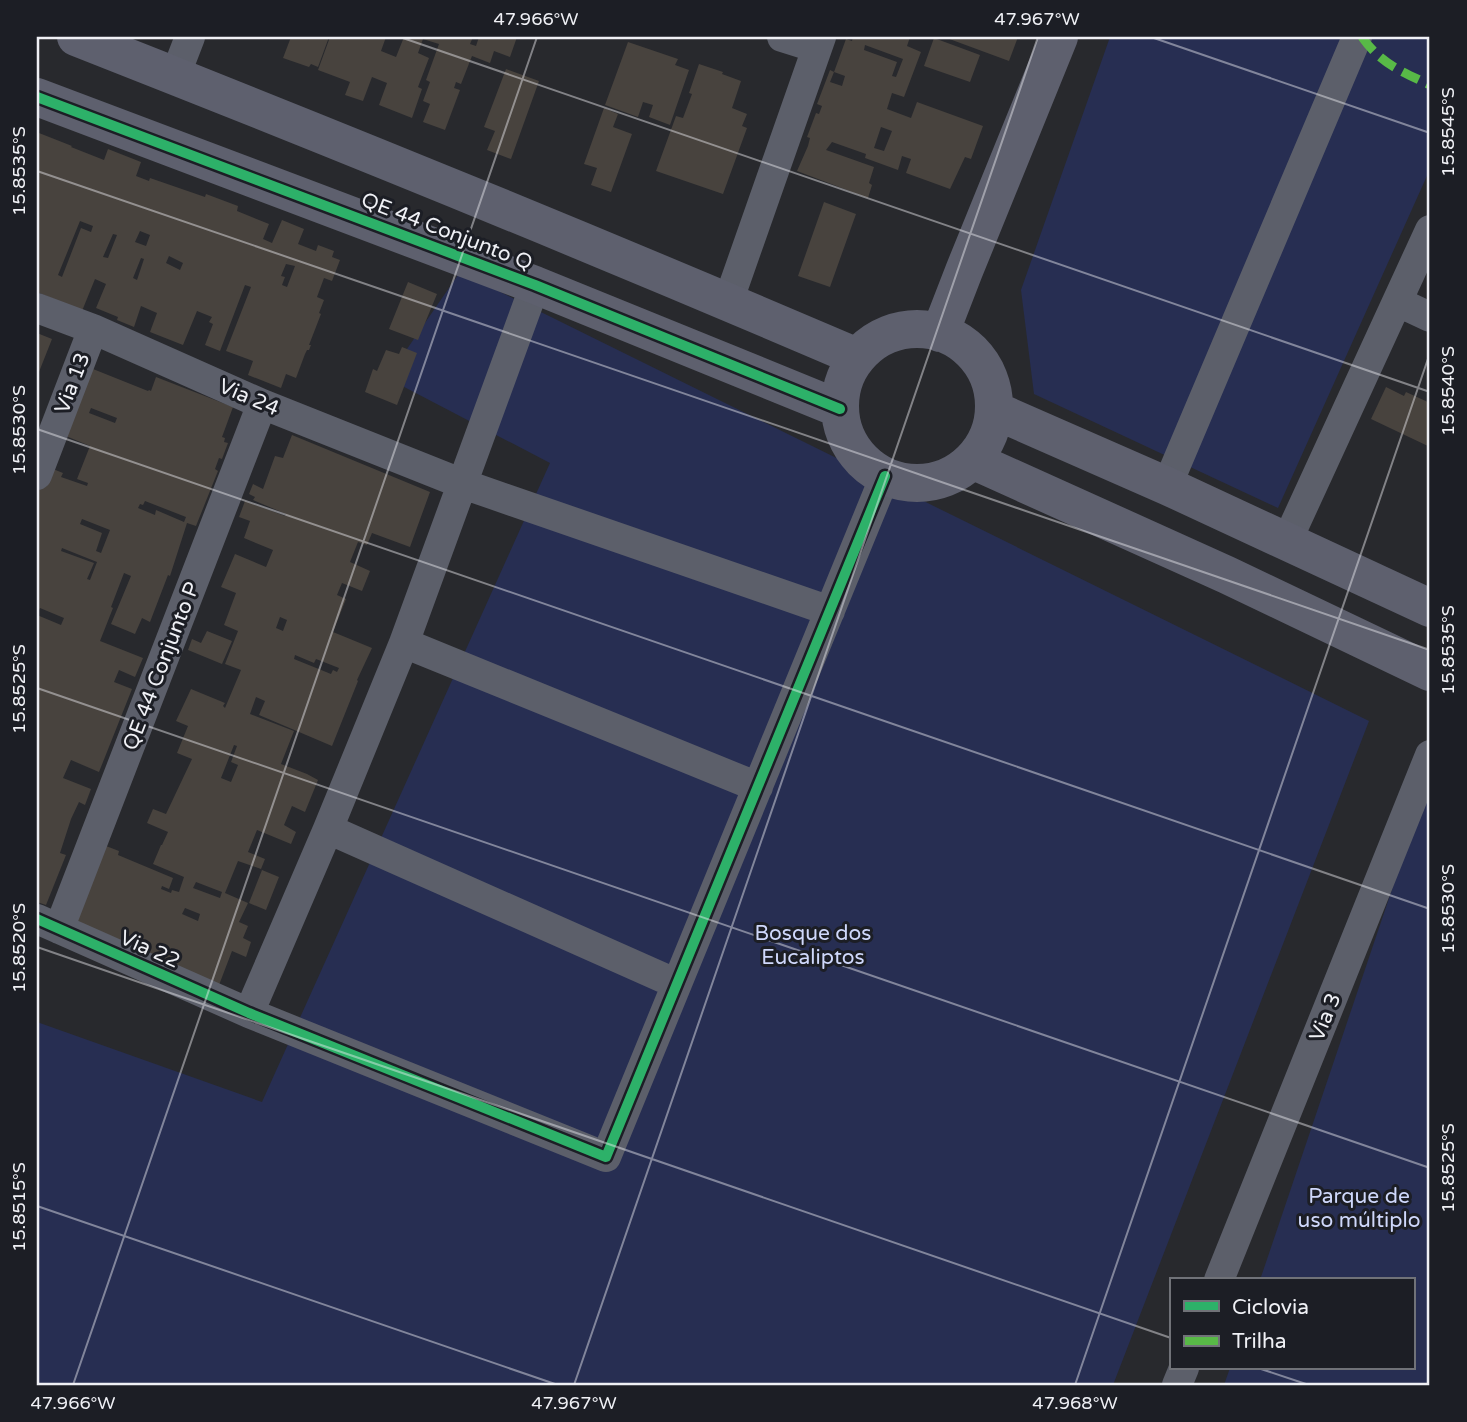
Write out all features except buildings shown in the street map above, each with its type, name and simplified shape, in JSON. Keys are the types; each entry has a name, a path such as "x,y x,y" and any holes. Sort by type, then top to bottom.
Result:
{"street":[{"name":"QE 44 Conjunto Q","path":"76,37 857,357"},
{"path":"175,76 190,37"},
{"path":"728,302 819,42 782,37"},
{"path":"940,333 1059,37"},
{"path":"1167,486 1357,37"},
{"name":"QE 44 Conjunto Q","path":"37,97 535,285 840,410"},
{"path":"1287,541 1430,230"},
{"path":"249,1013 404,643 535,285"},
{"path":"1398,302 1430,317"},
{"name":"Via 24","path":"37,308 93,329 262,404 463,484 830,611"},
{"name":"Via 13","path":"37,475 93,329"},
{"path":"925,329 940,333 970,350 982,365 993,391 993,420 988,438 972,460 957,472 931,482 913,483 885,476 869,466 856,453 846,436 840,410 844,382 857,357 873,343 892,333 925,329"},
{"name":"QE 44 Conjunto P","path":"48,924 262,404"},
{"path":"994,410 1167,486 1430,608"},
{"path":"972,460 1227,575 1430,672"},
{"path":"328,829 677,984 885,476"},
{"path":"404,643 758,787"},
{"name":"Via 3","path":"1220,1278 1430,755"},
{"name":"Via 22","path":"48,924 249,1013 606,1157 677,984"}],"green space":[{"path":"1110,37 1430,37 1430,169 1278,508 1034,394 1021,290"},
{"name":"Bosque dos Eucaliptos","path":"460,272 1369,721 1113,1385 37,1385 37,1022 262,1102 550,463 387,378"},
{"name":"Parque de uso múltiplo","path":"1430,777 1430,1385 1224,1385 1229,1370 1414,1370 1414,1278 1261,1278"}],"marked path":[{"path":"1362,37 1384,60 1430,85"}],"cycle path":[{"path":"37,97 535,285 840,409"},
{"path":"37,919 249,1013 606,1157 885,476"}]}
